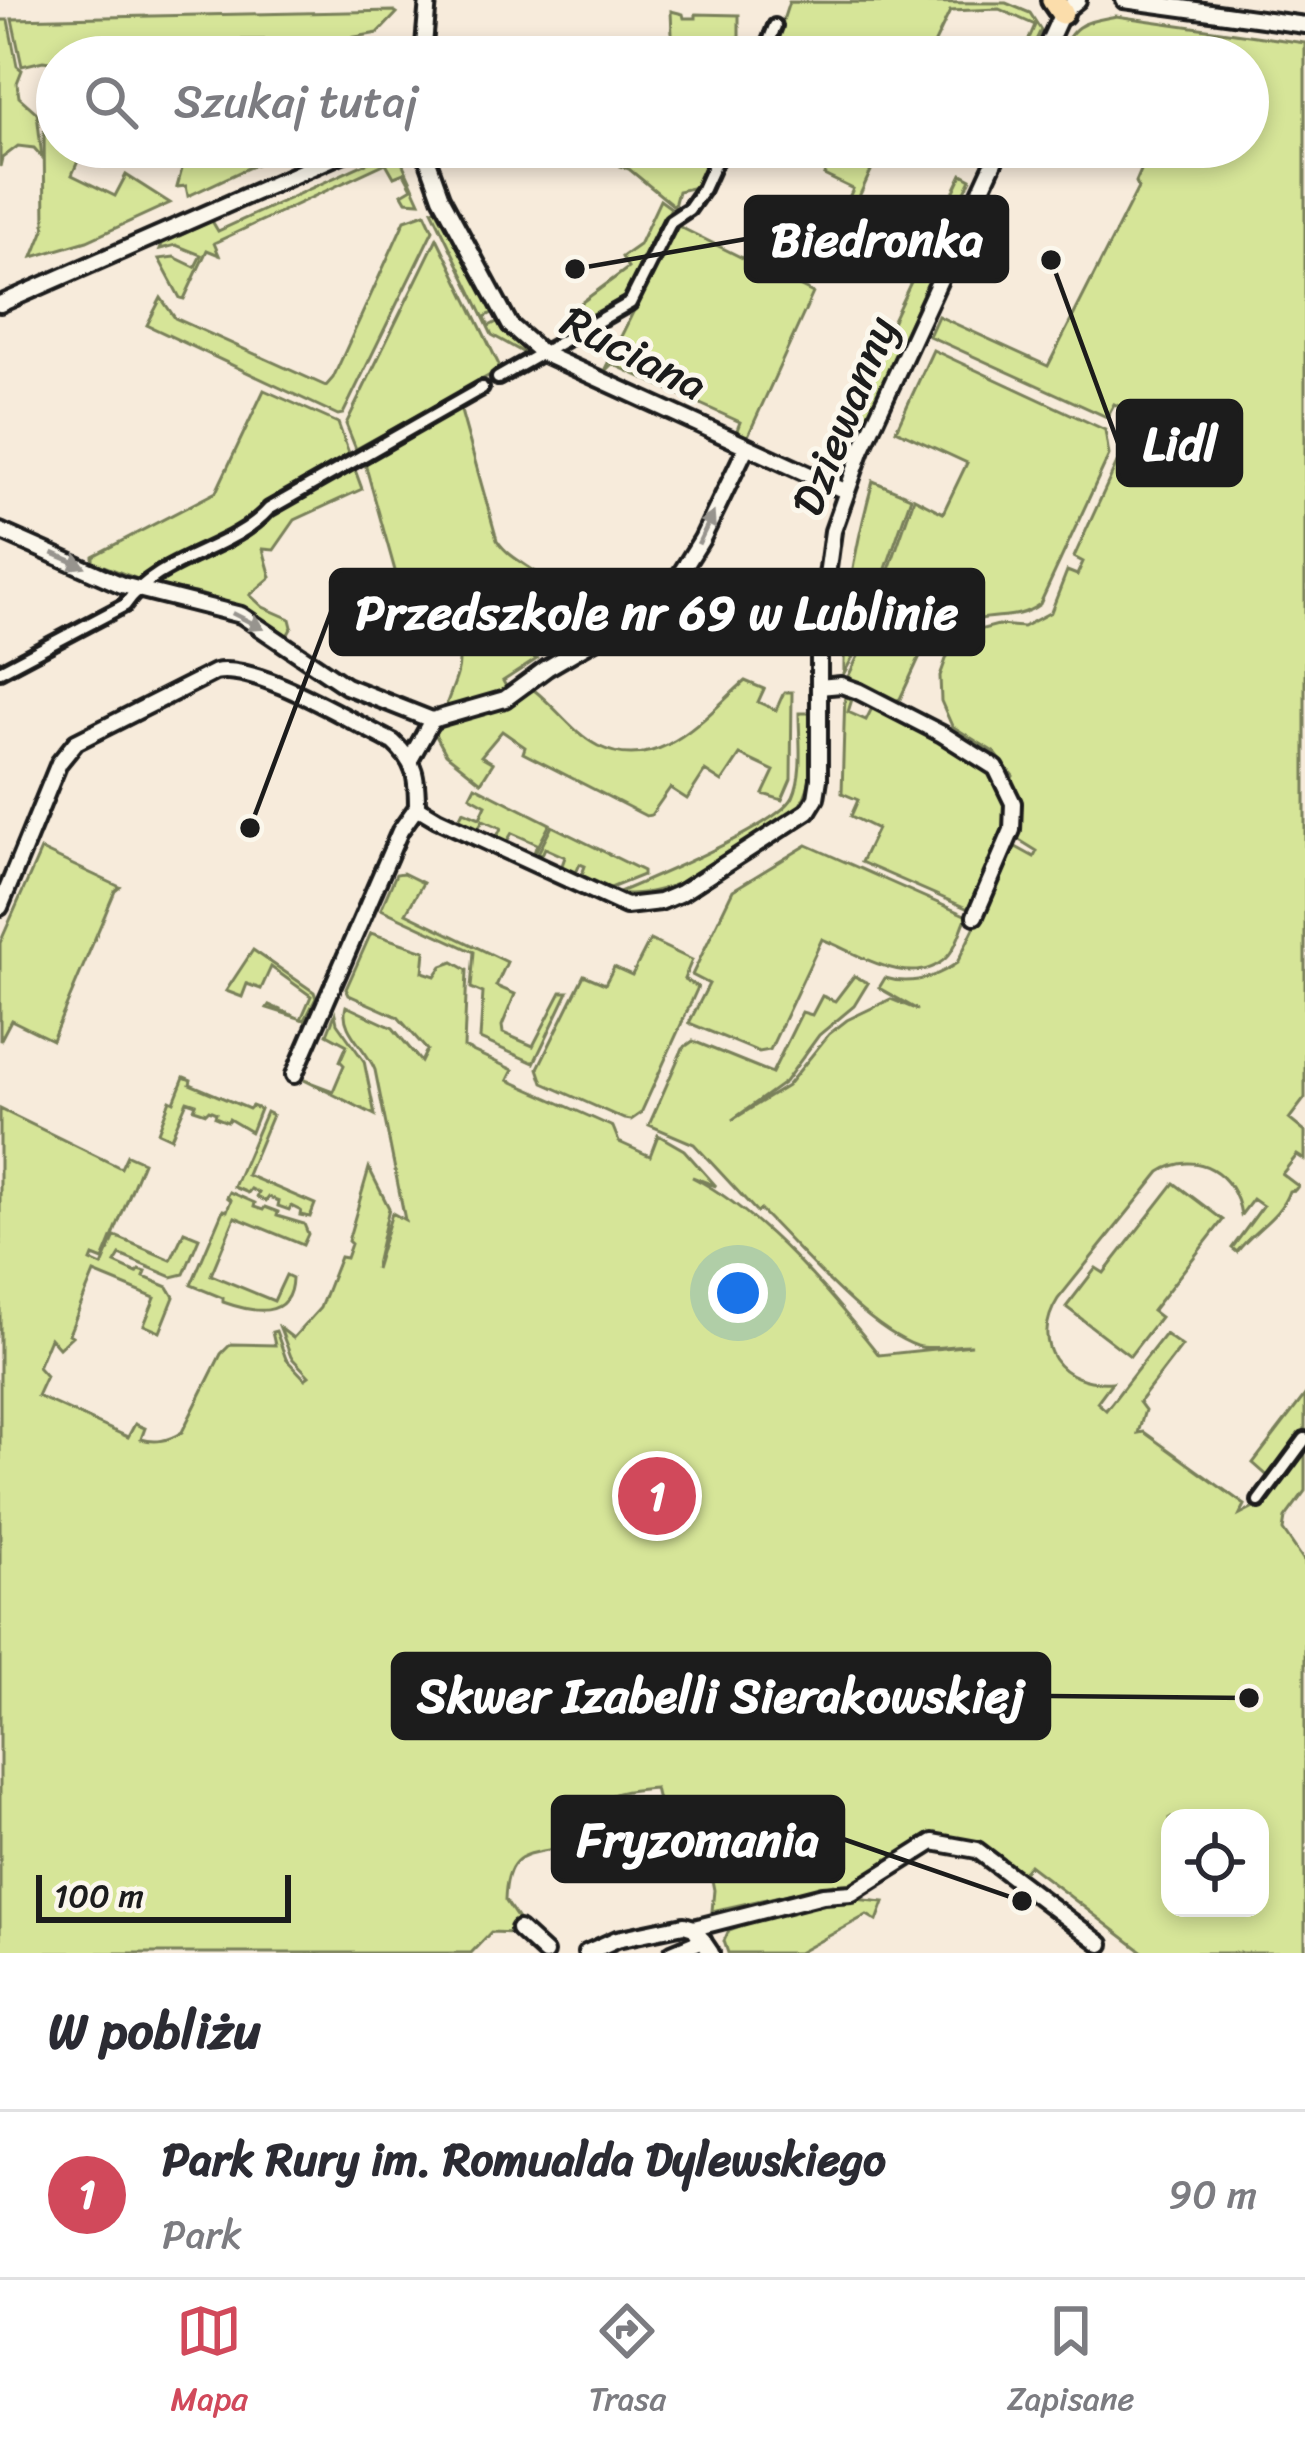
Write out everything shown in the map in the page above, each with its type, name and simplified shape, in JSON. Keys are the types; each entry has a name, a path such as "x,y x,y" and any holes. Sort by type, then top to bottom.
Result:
{"street":[{"path":"425,36 428,0"},
{"path":"1124,0 1305,26"},
{"path":"1051,36 1064,4"},
{"path":"771,36 775,26"},
{"path":"0,304 310,168"},
{"name":"Ruciana","path":"431,168 441,197 510,325 542,353 845,491"},
{"path":"498,379 630,303 671,221 689,209 712,168"},
{"name":"Dziewanny","path":"417,807 626,907 681,893 808,811 819,779 823,592 832,531 845,491 991,168"},
{"path":"0,671 125,605 137,587 253,527 269,508 482,388"},
{"name":"Dziewanny","path":"432,720 505,700 547,668 664,600 702,538 746,448"},
{"path":"0,531 122,585 241,615 346,686 432,720 411,758"},
{"path":"0,908 59,763 76,742 215,672 232,668 256,675 393,742 411,758 417,775 417,807 400,831 295,1075"},
{"path":"819,687 842,685 858,692 942,734 996,769 1013,803 1012,830 975,916"},
{"path":"1258,1501 1305,1439"},
{"path":"672,1953 698,1936 801,1900 852,1893 933,1842 977,1850 1101,1944"},
{"path":"519,1929 545,1953"},
{"path":"586,1953 617,1939 698,1936"}],"green space":[{"path":"789,2 1006,3 1030,13 1041,30 1038,36 1030,36 1035,25 999,9 950,11 938,36 778,36"},
{"path":"671,11 684,18 739,15 739,36 672,36"},
{"path":"397,13 378,33 361,36 36,36 36,63 22,66 12,19"},
{"path":"1116,16 1256,36 1070,36 1074,30"},
{"path":"0,20 8,20 17,66 22,70 19,97 36,112 36,150 18,146 2,158 0,167"},
{"path":"1269,38 1305,43 1305,1098 1289,1119 1305,1132 1305,1160 1297,1155 1282,1174 1298,1186 1237,1252 1232,1248 1263,1206 1253,1199 1241,1215 1231,1187 1200,1164 1160,1172 1058,1299 1047,1332 1049,1347 1064,1370 1112,1382 1097,1402 1106,1410 1165,1334 1182,1346 1139,1402 1145,1410 1138,1433 1144,1432 1245,1505 1240,1515 1265,1502 1305,1449 1305,1491 1285,1518 1283,1530 1305,1562 1305,1953 1144,1953 1029,1865 1022,1873 990,1851 939,1835 844,1888 834,1884 712,1911 714,1890 706,1850 655,1857 666,1835 655,1788 608,1797 593,1809 571,1843 517,1861 505,1900 522,1925 515,1933 491,1932 471,1953 0,1953 0,1109 121,1168 127,1155 143,1162 103,1260 93,1256 91,1261 102,1266 115,1236 171,1260 184,1232 199,1238 184,1274 172,1277 120,1255 115,1263 146,1272 144,1277 168,1287 174,1297 160,1332 144,1325 155,1298 94,1273 72,1336 59,1348 50,1338 38,1367 46,1376 37,1396 128,1437 135,1424 145,1428 141,1439 146,1440 182,1432 221,1354 231,1344 275,1345 272,1332 276,1331 286,1359 305,1379 309,1376 291,1357 280,1328 293,1338 320,1308 340,1257 346,1258 351,1244 348,1241 369,1168 389,1208 375,1269 392,1213 405,1220 375,1070 346,1023 346,1006 393,1028 421,1062 427,1050 398,1017 349,995 346,989 371,933 425,951 423,972 435,976 453,962 467,970 464,1047 513,1070 508,1080 613,1127 619,1142 650,1156 658,1135 684,1150 716,1186 692,1177 769,1233 817,1280 879,1355 972,1345 930,1348 896,1336 834,1286 694,1144 649,1125 683,1048 693,1041 772,1073 802,1012 812,1015 822,996 835,1001 854,976 868,983 854,1006 819,1035 785,1082 732,1120 787,1086 829,1034 847,1020 891,999 918,1010 879,988 885,978 922,979 957,963 1014,846 1034,857 1037,851 1016,838 1020,808 1010,780 1013,776 995,753 952,726 941,701 940,676 949,651 971,632 998,625 1023,627 1051,612 1067,571 1077,575 1083,562 1074,557 1139,415 1114,404 1107,417 929,336 938,316 1048,366 1138,188 1142,168 1269,168"},
{"path":"44,168 75,168 72,175 115,196 126,175 170,203 87,241 33,257 45,227"},
{"path":"182,168 248,168 188,196 186,186 177,187"},
{"path":"355,168 375,168 214,243 219,255 207,250 184,299 180,298 159,259 174,257 195,267 201,255 176,245 160,249 162,244 212,221 218,231"},
{"path":"389,168 405,168 420,202 406,201 402,194 412,188 404,173 394,177"},
{"path":"706,168 697,187 678,191 674,206 629,169"},
{"path":"827,168 872,168 821,279 814,273 853,189 824,175"},
{"path":"962,174 971,179 963,196 957,194 941,229 950,234 845,465 832,474 832,449"},
{"path":"660,200 671,208 623,300 565,333 558,320 628,268 622,257 639,245"},
{"path":"436,209 494,312 485,317 489,326 499,321 529,352 526,354 492,335 432,210"},
{"path":"425,213 433,230 343,414 147,325 161,298 175,318 326,386 405,220"},
{"path":"676,225 813,293 747,438 736,433 740,422 612,364 603,373"},
{"path":"437,238 501,369 356,449 346,424"},
{"path":"933,350 1105,430 1109,455 1040,604 1018,614 975,620 952,632 934,626 900,699 890,703 847,679 914,498 943,513 967,463 896,430"},
{"path":"264,390 338,423 362,489 295,520 274,550 263,549 271,577 250,595 263,607 290,619 287,636 242,608 153,585 93,562 93,556 216,492"},
{"path":"455,409 461,411 497,540 546,580 559,597 540,649 446,609 433,623 407,600 399,585 364,460"},
{"path":"873,481 911,497 859,646 844,673 852,576"},
{"path":"449,616 537,659 503,681 508,690 445,708 459,665 455,647 439,627"},
{"path":"745,681 764,689 758,702 776,710 784,692 792,692 791,779 782,800 763,794 774,771 740,755 722,782 705,771 687,799 670,788 646,816 523,753 525,747 502,731 481,756 493,763 481,782 446,754 434,732 534,690 598,746 641,753 679,738"},
{"path":"845,693 853,696 848,712 866,720 873,706 960,750 996,781 1005,800 1005,833 971,910 861,862 877,829 851,816 858,800 842,793"},
{"path":"799,713 812,713 812,766 807,791 794,813 686,880 640,894 617,893 711,851 783,809 799,777"},
{"path":"475,786 550,824 533,856 537,844 512,833 506,843 496,839 501,828 483,820 477,830 458,821 463,811 480,818 486,805 470,796"},
{"path":"552,826 643,875 608,889 581,877 585,866 580,864 575,875 561,868 565,857 545,848 540,859 536,857"},
{"path":"807,845 967,916 953,949 932,967 901,970 822,939 770,1050 759,1052 689,1023 709,984 692,975 733,890"},
{"path":"41,850 120,887 52,1040 11,1020 0,1041 0,943"},
{"path":"396,874 423,883 406,913 507,962 496,986 515,994 503,1033 533,1046 561,992 568,992 534,1063 480,1039 483,993 471,988 474,952 381,909"},
{"path":"650,940 692,960 684,979 698,987 641,1113 631,1120 543,1083 538,1068 584,975 605,984 614,967 632,975"},
{"path":"253,950 314,992 316,998 305,1020 301,1019 311,996 271,967 261,989 247,984 242,997 226,991"},
{"path":"335,1014 364,1061 375,1115 304,1080 333,1091 347,1045 327,1034"},
{"path":"184,1077 190,1084 249,1109 260,1109 251,1132 209,1110 194,1109 196,1104 187,1101 171,1138 158,1132"},
{"path":"266,1112 272,1115 247,1175 315,1204 310,1217 291,1206 289,1210 278,1206 279,1201 269,1197 266,1201 257,1197 259,1193 251,1189 248,1193 234,1187"},
{"path":"1174,1183 1223,1220 1152,1311 1160,1317 1130,1356 1066,1307 1096,1268 1104,1273"},
{"path":"230,1192 255,1203 254,1207 304,1224 308,1234 303,1245 235,1217 211,1275 274,1301 286,1275 292,1278 290,1292 277,1307 234,1306 191,1285 223,1210 227,1211"},
{"path":"1305,1395 1305,1434 1270,1478 1253,1463"},
{"path":"846,1898 884,1902 877,1921 867,1915 798,1953 728,1953 724,1941 729,1930 789,1908"}],"place":[{"name":"Lidl","path":"1051,260"},
{"name":"Biedronka","path":"575,269"},
{"name":"Przedszkole nr 69 w Lublinie","path":"250,828"},
{"name":"Park Rury im. Romualda Dylewskiego","path":"657,1496"},
{"name":"Skwer Izabelli Sierakowskiej","path":"1249,1698"},
{"name":"Fryzomania","path":"1022,1901"}]}
